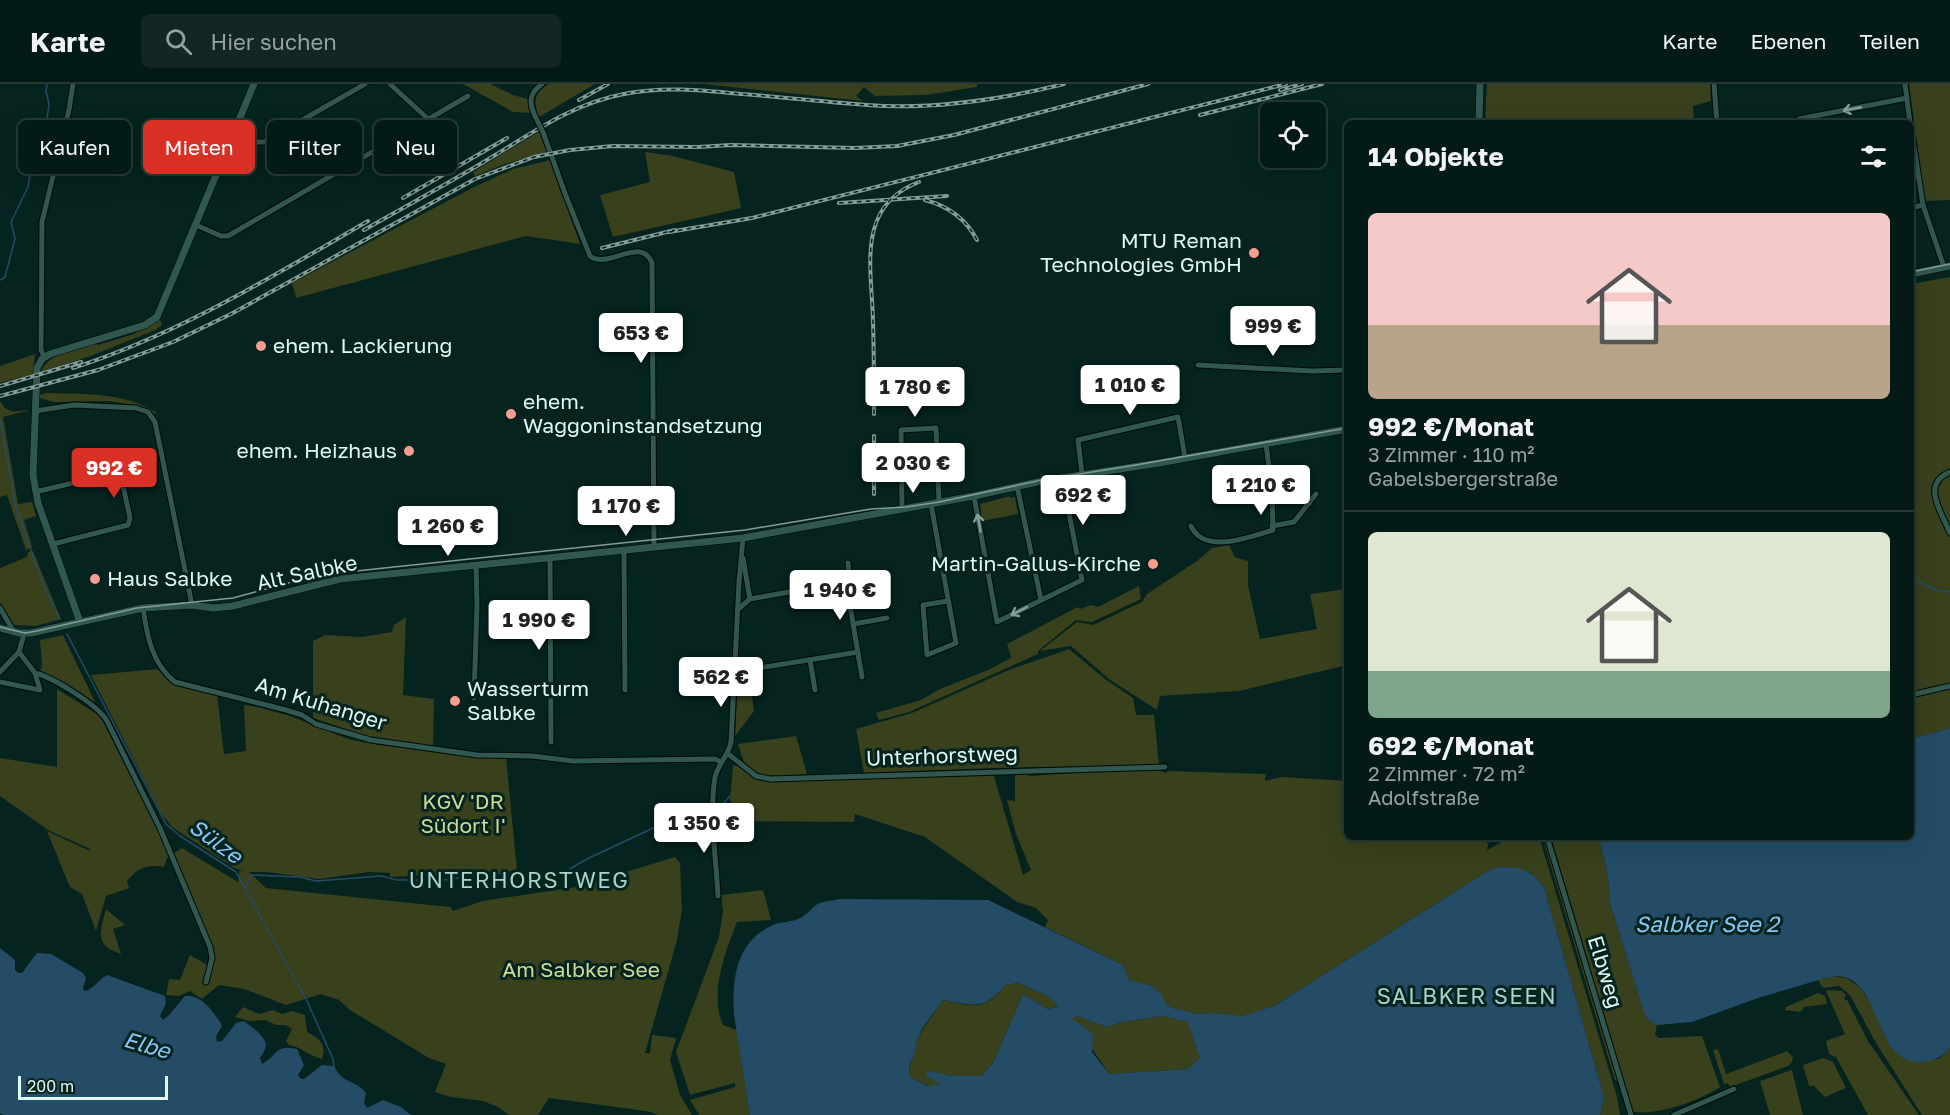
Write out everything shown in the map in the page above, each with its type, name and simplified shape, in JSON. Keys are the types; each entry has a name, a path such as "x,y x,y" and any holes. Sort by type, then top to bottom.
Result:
{"main road":[{"path":"240,120 255,84"},
{"path":"1479,120 1480,84"},
{"path":"80,622 35,492 33,475 37,371 44,357 54,352 153,321 161,308 217,174"},
{"path":"1914,273 1947,266"},
{"name":"Alt Salbke","path":"0,628 24,634 143,608 192,605 208,608 227,607 340,579 744,538 902,508 935,504 1062,477 1344,430"}],"street":[{"path":"44,357 41,350 42,222 73,84"},
{"path":"255,142 266,141 364,84"},
{"path":"390,84 428,119"},
{"path":"542,84 534,90 531,99 536,118 589,255 600,260 639,252 648,255 652,263 654,547"},
{"path":"1714,84 1717,120"},
{"path":"1905,84 1910,120"},
{"path":"196,225 221,236 227,236 468,96"},
{"path":"1806,120 1907,98"},
{"path":"1914,157 1923,205 1947,266"},
{"path":"1914,206 1923,205"},
{"path":"1198,365 1312,371 1344,370"},
{"path":"35,411 85,405 138,408 152,415 192,605"},
{"path":"1082,474 1078,440 1178,417 1185,458"},
{"path":"902,508 901,430 936,428 935,504 956,644 927,655 923,605 948,601"},
{"path":"1191,526 1198,537 1211,542 1239,540 1273,531 1272,490 1266,444"},
{"path":"1950,472 1942,475 1936,483 1934,492 1936,503 1950,533"},
{"path":"35,492 116,473 121,476 130,518 128,525 53,544"},
{"path":"974,496 997,622 1082,580 1062,477"},
{"path":"1017,486 1041,600"},
{"path":"1272,490 1287,493 1309,504"},
{"path":"1272,526 1294,522 1316,494"},
{"path":"718,896 713,803 715,777 731,742 737,610 744,538"},
{"path":"624,550 625,690"},
{"path":"742,556 750,599"},
{"path":"550,558 551,742"},
{"path":"848,563 849,572 846,582 862,677"},
{"path":"474,698 476,566"},
{"path":"737,610 750,599 846,582"},
{"path":"0,608 15,632"},
{"name":"Am Kuhanger","path":"143,608 147,636 152,650 163,673 175,682 286,710 302,715 316,724 371,740 477,756 532,756 573,761 715,759 721,762"},
{"path":"853,624 887,618"},
{"path":"0,672 19,652 24,634"},
{"path":"0,682 40,690 34,673 19,652"},
{"path":"734,672 858,652"},
{"path":"810,660 815,690"},
{"path":"34,673 55,681 96,708 107,721 160,828 210,947 212,958 206,982"},
{"path":"1914,694 1950,686"},
{"name":"Unterhorstweg","path":"727,753 756,776 770,779 1166,767"},
{"name":"Elbweg","path":"1548,840 1631,1115"},
{"path":"1674,1115 1734,1089"}],"green space":[{"path":"463,84 490,84 528,99 531,113 513,112"},
{"path":"548,84 595,84 539,117 536,98"},
{"path":"704,84 977,84 977,87 925,95 875,96 864,87 856,96 863,101"},
{"path":"1487,84 1710,84 1711,101 1693,106 1694,120 1485,120"},
{"path":"1909,84 1950,84 1950,200 1925,201"},
{"path":"540,131 547,152 505,164 475,176 473,172"},
{"path":"645,152 673,156 734,172 741,208 613,237 600,195 650,182"},
{"path":"550,160 580,244 526,236 296,298 292,283 472,188 513,169"},
{"path":"1950,277 1950,683 1914,691 1914,283"},
{"path":"160,319 162,325 155,330 91,356 41,372 56,356 95,343 98,345 134,334"},
{"path":"35,354 33,374 0,383 0,366"},
{"path":"46,393 89,394 118,398 145,406 157,413 153,414 141,406 109,401 54,402 40,398 40,395"},
{"path":"0,401 9,410 30,410 3,417 18,504 32,502 36,516 24,520 32,547 26,550 7,495 0,497"},
{"path":"1010,496 1010,498 1015,497 1018,514 982,521 980,504"},
{"path":"1229,545 1235,557 1248,561 1248,585 1260,639 1317,629 1310,594 1344,589 1344,666 1239,691 1160,696 1157,710 1109,679 1071,646 1040,651 1077,622 1093,625 1142,602 1147,594 1197,561 1212,548"},
{"path":"33,551 61,619 36,626 13,625 0,602 0,568 27,557 28,552"},
{"path":"1139,586 1141,599 1092,622 1076,620 1038,651 1038,654 909,712 879,720 876,713 921,700 940,689 1011,658 1007,644 1078,607 1080,609 1091,605 1098,607"},
{"path":"406,617 403,695 434,699 433,746 370,737 313,718 313,641 325,635 362,637 392,632 394,625"},
{"path":"63,635 95,702 91,704 40,671 42,665 40,640"},
{"path":"1069,649 1105,679 1133,698 1136,715 1154,715 1159,765 864,773 856,729 912,713 1009,670"},
{"path":"159,669 178,685 217,694 224,754 246,751 244,705 290,716 351,740 380,745 506,757 517,871 390,877 390,873 369,872 319,879 249,872 266,888 450,907 453,911 482,901 577,887 675,857 680,863 682,909 677,940 645,1053 650,1053 652,1035 676,1038 670,1060 680,1095 692,1115 657,1115 651,1112 549,1098 538,1115 509,1115 498,1107 483,1101 451,1097 435,1092 446,1064 429,1058 350,1010 339,1000 321,994 286,1005 244,989 219,985 202,999 190,991 179,996 166,995 169,979 180,980 190,955 211,967 214,955 174,853 182,848 238,882 239,871 243,871 234,868 172,827 161,813 91,675"},
{"path":"749,674 754,711 735,736 738,676"},
{"path":"57,689 100,716 171,856 167,858 164,867 153,866 139,870 127,881 129,888 106,896 96,931 82,894 70,887 47,831 90,851 90,849 48,830 0,796 0,758 57,767"},
{"path":"1950,689 1950,728 1914,738 1914,696"},
{"path":"796,736 807,774 772,776 756,773 744,762 738,744"},
{"path":"733,765 740,767 756,779 993,773 1023,875 1031,870 1016,834 1007,800 1015,801 1015,774 1027,772 1029,776 1154,768 1166,773 1168,771 1266,774 1265,781 1282,777 1344,781 1344,840 1486,840 1487,850 1502,842 1537,840 1541,843 1617,1097 1620,1115 1600,1115 1604,1097 1544,887 1530,872 1491,869 1274,1006 1241,1017 1213,1013 1200,1014 1173,1008 1166,1004 1152,986 1129,981 1123,965 1045,927 1048,920 1036,908 1017,902 925,837 855,814 854,822 741,821 741,810 730,801"},
{"path":"1552,840 1600,840 1608,878 1610,903 1644,1013 1647,1019 1657,1025 1655,1034 1658,1038 1702,1036 1720,1087 1678,1106 1655,1111 1633,1112"},
{"path":"1546,841 1618,1082 1615,1080 1544,843"},
{"path":"763,890 771,920 737,922 720,973 718,987 719,1013 723,1025 737,1030 750,1115 699,1115 690,1100 735,1087 735,1083 690,1095 676,1052 719,937 723,912 721,895"},
{"path":"106,909 125,925 113,929 121,954 106,946 101,937"},
{"path":"1831,976 1846,978 1860,987 1871,1004 1883,1032 1922,1062 1940,1058 1950,1048 1950,1115 1922,1115 1876,1043 1850,995 1839,986 1823,988 1818,980"},
{"path":"1018,983 1050,997 1058,1007 1047,1009 1023,994 993,1063 981,1076 952,1076 931,1071 942,1084 929,1086 910,1077 909,1065 916,1042 943,1000 977,1005 991,1000 1005,985"},
{"path":"1826,991 1842,991 1846,995 1844,999 1847,1000 1868,1041 1919,1115 1868,1115 1836,1057 1829,1054 1826,1041 1845,1034"},
{"path":"1818,993 1825,996 1827,1004 1804,1007 1801,1012 1785,1010 1786,1007"},
{"path":"243,1007 259,1014 273,1010 282,1014 292,1011 305,1015 307,1032 323,1045 322,1059 289,1045 286,1041 292,1029 286,1025 276,1025 266,1020 249,1021 235,1017"},
{"path":"1077,1016 1107,1027 1122,1022 1163,1016 1189,1022 1200,1058 1188,1069 1109,1074 1072,1019"},
{"path":"1718,1049 1726,1074 1787,1051 1793,1057 1788,1066 1730,1087 1728,1083 1724,1084 1713,1050"},
{"path":"1823,1058 1833,1062 1846,1088 1825,1097 1814,1086 1809,1086 1803,1065"},
{"path":"1792,1070 1803,1115 1770,1115 1760,1081"}],"water":[{"name":"Salbker See 2","path":"1950,728 1950,1048 1940,1057 1928,1061 1918,1062 1903,1058 1891,1047 1868,999 1859,986 1846,978 1829,977 1758,998 1692,1022 1657,1025 1647,1019 1610,903 1608,878 1600,840 1914,840 1914,738"},
{"path":"1503,867 1522,869 1531,873 1544,887 1604,1097 1600,1115 750,1115 734,1015 734,987 739,962 744,950 762,931 775,924 801,918 821,903 839,899 988,900 1123,965 1129,980 1152,986 1161,994 1166,1004 1173,1008 1199,1014 1242,1016 1274,1006 1491,869","holes":["1018,983 1050,997 1058,1007 1047,1009 1023,994 993,1063 981,1076 952,1076 932,1071 927,1072 926,1076 941,1084 928,1086 910,1077 909,1065 916,1051 915,1045 922,1029 943,1000 970,1005 984,1003 1005,985","1077,1016 1107,1027 1122,1022 1163,1016 1188,1022 1200,1058 1188,1069 1109,1074 1092,1052 1093,1035 1072,1019"]},
{"name":"Elbe","path":"0,948 15,960 15,970 18,973 22,973 37,953 51,954 83,973 86,978 84,991 107,975 165,996 166,1003 160,1016 163,1020 185,996 201,1000 210,1008 222,1026 216,1036 217,1042 222,1041 236,1023 244,1021 265,1041 265,1049 260,1058 262,1064 284,1048 297,1049 304,1065 298,1075 301,1079 322,1065 334,1066 341,1076 366,1093 364,1103 367,1108 383,1100 401,1107 411,1115 3,1115 0,1113"}],"waterway":[{"name":"Sülze","path":"0,280 5,277 15,239 11,222 28,187 31,167 45,134 49,104 47,84"},
{"name":"Sülze","path":"0,419 16,508 44,587 60,619"},
{"name":"Sülze","path":"1914,579 1938,591 1950,592"},
{"name":"Sülze","path":"67,634 166,824 180,836 236,872 307,1001 334,1066"},
{"path":"714,806 721,806 730,796"},
{"path":"245,888 252,875 300,877 316,881 381,876 397,880 444,880 498,873 504,875 547,874 566,871 696,806 709,806"}],"tram line":[{"path":"1914,271 1950,264"},
{"path":"0,627 25,633 137,608 233,598 299,580 337,573 745,530 871,509 906,507 1042,480 1344,429"}],"railway":[{"path":"579,100 608,84"},
{"path":"364,230 567,113 624,94 653,90 711,91 867,105 917,106 991,99 1064,84"},
{"path":"0,396 98,370 173,342 231,314 475,179 534,157 570,150 613,146 731,145 855,148 897,146 954,135 1148,84"},
{"path":"669,232 752,218 1286,84"},
{"path":"1280,90 1302,84"},
{"path":"1200,115 1322,84"},
{"path":"403,198 507,138"},
{"path":"874,414 870,261 872,241 876,223 885,207 899,193 919,182"},
{"path":"839,203 947,196"},
{"path":"925,200 955,214 973,232 977,240"},
{"path":"73,368 188,321 261,283 368,221"},
{"path":"602,248 675,230"},
{"path":"0,386 81,362"},
{"path":"874,436 874,494"}],"place":[{"name":"MTU Reman Technologies GmbH","path":"1254,253"},
{"name":"ehem. Lackierung","path":"261,346"},
{"name":"ehem. Waggoninstandsetzung","path":"511,414"},
{"name":"ehem. Heizhaus","path":"409,451"},
{"name":"Martin-Gallus-Kirche","path":"1153,564"},
{"name":"Haus Salbke","path":"95,579"},
{"name":"Wasserturm Salbke","path":"455,701"}],"district":[{"name":"UNTERHORSTWEG","path":"519,880"},
{"name":"SALBKER SEEN","path":"1467,996"}],"park label":[{"name":"KGV 'DR Südort I'","path":"463,814"},
{"name":"Am Salbker See","path":"581,970"}]}
